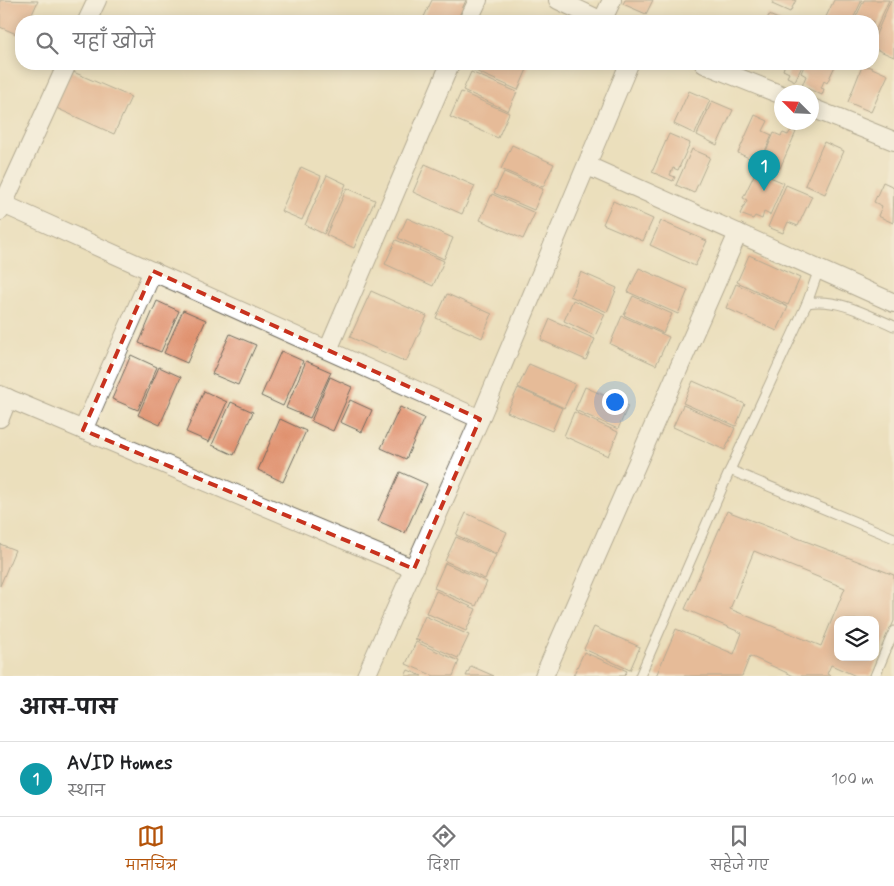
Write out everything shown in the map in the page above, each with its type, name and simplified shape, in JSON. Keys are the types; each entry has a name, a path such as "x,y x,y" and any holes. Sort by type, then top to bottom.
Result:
{"street":[{"path":"90,15 96,0"},
{"path":"471,15 478,0"},
{"path":"558,0 589,15"},
{"path":"605,15 612,0"},
{"path":"64,70 2,207 153,271 480,419"},
{"path":"328,350 447,70"},
{"path":"366,676 480,419 588,166 627,70"},
{"path":"719,70 774,92"},
{"path":"819,111 894,141"},
{"path":"588,166 894,303"},
{"path":"544,676 738,233"},
{"path":"83,430 153,271"},
{"path":"0,418 4,397 414,569"}],"lane":[{"path":"640,676 730,470 806,306 819,269"},
{"path":"806,306 807,303 816,302 848,306 894,326"},
{"path":"730,470 894,538"},
{"path":"875,676 894,631"}],"highlighted area":[{"path":"153,271 480,419 414,569 83,430"}],"building":[{"path":"0,0 38,1 32,15 15,15 15,33 0,27"},
{"path":"432,0 466,0 460,15 425,15"},
{"path":"625,0 653,0 646,14 623,4"},
{"path":"774,0 796,0 790,12 772,4"},
{"path":"834,0 862,0 855,15 827,15"},
{"path":"864,0 889,0 879,22 879,15 857,15"},
{"path":"891,0 894,1 894,57 879,51 879,27"},
{"path":"473,70 527,70 518,90"},
{"path":"783,70 800,70 795,81 787,77 789,73"},
{"path":"802,70 833,70 827,83 824,81 821,88 824,89 822,95 819,94 819,85 802,85 806,76 801,73"},
{"path":"861,70 877,70 888,75 871,112 848,102"},
{"path":"71,71 131,97 114,134 54,107"},
{"path":"471,72 517,92 508,111 463,90"},
{"path":"689,91 710,100 695,134 674,124"},
{"path":"461,92 509,113 498,138 450,117"},
{"path":"712,101 733,110 717,145 697,135"},
{"path":"755,115 768,121 763,131 772,135 760,163 738,153"},
{"path":"791,130 796,132 780,168 762,160 774,133 781,136 783,133 788,135"},
{"path":"669,134 690,143 678,170 673,168 670,175 675,177 673,181 652,172"},
{"path":"824,142 844,151 825,194 805,185"},
{"path":"512,145 554,164 543,187 501,169"},
{"path":"692,149 710,157 694,193 676,185"},
{"path":"425,164 475,186 462,214 413,192"},
{"path":"301,167 321,176 302,220 281,211"},
{"path":"756,171 784,183 770,215 764,212 762,219 755,216 753,219 740,214 747,200 743,198"},
{"path":"504,172 543,189 534,210 494,193"},
{"path":"327,175 346,184 324,234 305,225"},
{"path":"883,182 894,187 893,223 878,216 882,206 874,202"},
{"path":"786,185 812,196 798,226 788,222 783,233 768,227"},
{"path":"347,188 375,200 354,248 326,235"},
{"path":"492,194 535,213 523,239 480,220"},
{"path":"613,201 653,219 643,241 603,224"},
{"path":"407,218 453,238 444,259 398,238"},
{"path":"661,221 707,241 695,266 650,245"},
{"path":"396,240 444,261 433,286 385,264"},
{"path":"749,255 800,278 788,305 737,282"},
{"path":"639,268 688,290 678,314 628,292"},
{"path":"581,272 617,288 607,312 570,296"},
{"path":"736,284 788,307 777,331 726,308"},
{"path":"371,291 427,316 406,362 350,337"},
{"path":"447,294 492,314 482,338 436,318"},
{"path":"633,296 672,314 663,333 624,315"},
{"path":"573,300 605,314 595,336 564,321"},
{"path":"157,301 179,311 161,352 139,343"},
{"path":"183,310 206,320 187,363 164,353"},
{"path":"622,316 669,337 656,365 610,344"},
{"path":"550,319 595,339 586,360 541,340"},
{"path":"230,334 256,345 238,385 212,374"},
{"path":"281,351 303,361 283,406 261,396"},
{"path":"131,355 157,367 138,410 112,399"},
{"path":"306,361 331,372 310,418 286,408"},
{"path":"529,364 575,384 564,408 518,387"},
{"path":"159,367 181,377 160,425 138,415"},
{"path":"330,377 352,387 333,431 311,421"},
{"path":"693,381 745,404 736,426 683,403"},
{"path":"585,387 628,406 618,429 575,410"},
{"path":"518,388 562,408 552,431 507,412"},
{"path":"204,391 227,402 209,442 186,432"},
{"path":"350,400 372,410 362,432 340,422"},
{"path":"231,402 253,412 234,455 212,445"},
{"path":"683,405 735,428 725,450 673,427"},
{"path":"400,407 424,418 406,459 381,448"},
{"path":"574,412 618,432 608,456 564,436"},
{"path":"280,419 306,431 283,482 258,470"},
{"path":"400,472 427,484 405,533 378,521"},
{"path":"727,511 894,575 894,621 879,655 879,616 834,616 834,661 877,661 870,676 856,676 831,665 827,674 831,676 794,676 750,656 742,676 656,676 676,629 734,654 742,633 685,609","holes":["754,551 845,588 821,646 730,609"]},
{"path":"466,513 507,532 497,554 456,535"},
{"path":"456,537 496,555 485,579 445,561"},
{"path":"0,544 15,550 0,586"},
{"path":"445,563 487,582 476,606 434,588"},
{"path":"436,591 476,609 466,631 426,613"},
{"path":"425,616 469,635 458,658 415,639"},
{"path":"594,627 640,647 630,670 584,649"},
{"path":"416,642 459,661 453,676 434,676 406,664"},
{"path":"584,652 627,671 624,676 573,676"},
{"path":"471,666 494,676 466,676"},
{"path":"408,670 422,676 405,676"}],"place":[{"name":"AVID Homes","path":"764,191"}]}
